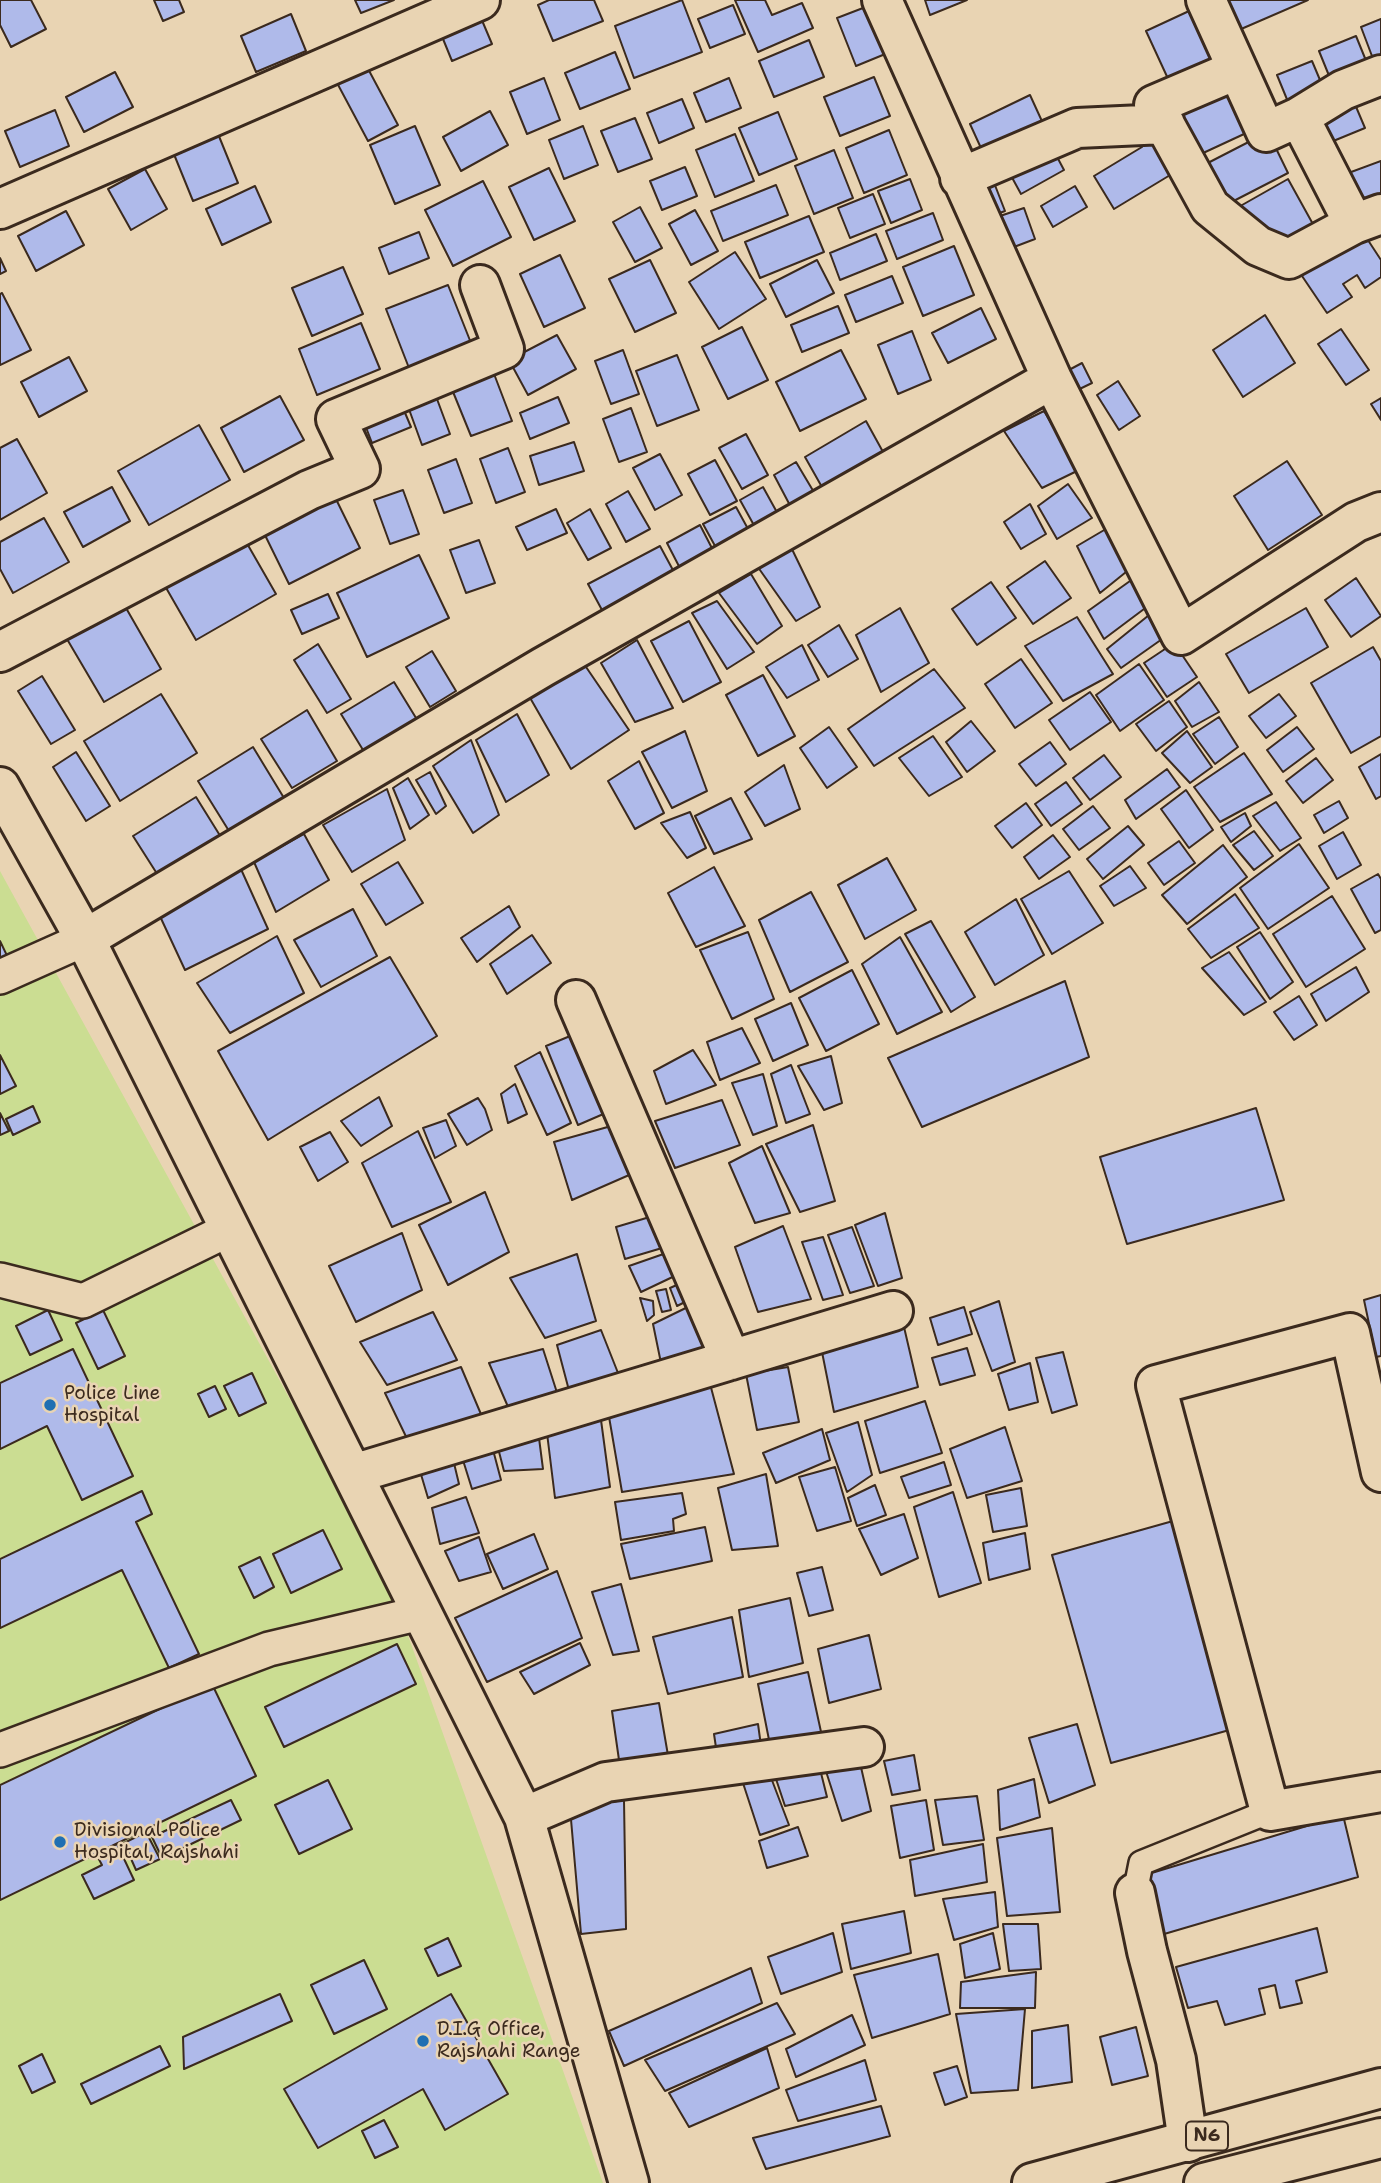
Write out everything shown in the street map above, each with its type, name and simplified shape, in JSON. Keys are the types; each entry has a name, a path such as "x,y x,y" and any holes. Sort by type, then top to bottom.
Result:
{"main road":[{"path":"0,209 480,0"},
{"path":"882,0 1052,379 1181,635 1356,522 1381,512"},
{"path":"1206,0 1266,132 1299,117 1343,90 1381,75"},
{"path":"1236,70 1154,105 1210,207 1258,246 1289,259 1367,219 1299,117"},
{"path":"960,178 1077,128 1165,124"},
{"path":"0,652 309,490 360,469 336,419 504,349 480,285"},
{"path":"85,939 543,667 1052,379"},
{"path":"0,787 85,939 524,1817 629,2183"},
{"path":"576,1000 731,1360"},
{"path":"353,1474 893,1311"},
{"path":"1381,1472 1350,1333 1156,1385 1270,1811 1381,1792"},
{"path":"524,1817 606,1782 864,1747"},
{"path":"1135,1893 1147,1951 1176,2060 1188,2142"},
{"name":"N6","path":"1032,2183 1381,2088"},
{"name":"N6","path":"1203,2183 1381,2138"}],"street":[{"path":"0,977 85,939"},
{"path":"0,1280 83,1301 230,1229"},
{"path":"0,1750 269,1649 421,1613"}],"lane":[{"path":"1135,1893 1140,1863 1270,1811"}],"green space":[{"path":"0,871 325,1463 405,1627 603,2183 0,2183"}],"building":[{"path":"0,0 31,0 46,29 11,47 0,25"},
{"path":"154,0 179,0 184,12 163,21"},
{"path":"355,0 394,0 361,13"},
{"path":"549,0 594,0 603,21 553,41 538,5"},
{"path":"682,0 702,52 634,78 615,26"},
{"path":"735,0 765,0 772,15 802,3 813,28 758,52"},
{"path":"925,0 967,0 930,15"},
{"path":"1209,0 1308,0 1225,36"},
{"path":"876,3 895,50 856,66 837,18"},
{"path":"733,5 745,34 710,48 698,19"},
{"path":"1202,5 1226,56 1170,83 1146,31"},
{"path":"291,14 306,51 256,72 241,36"},
{"path":"481,18 492,44 452,61 441,34"},
{"path":"1381,19 1381,62 1375,64 1361,27"},
{"path":"1356,36 1369,68 1332,83 1319,51"},
{"path":"809,40 824,77 774,97 759,61"},
{"path":"615,52 630,89 580,109 565,73"},
{"path":"1312,61 1328,99 1293,114 1277,75"},
{"path":"366,65 398,125 368,141 336,81"},
{"path":"115,72 133,107 84,132 66,97"},
{"path":"1233,76 1257,128 1201,154 1177,103"},
{"path":"874,77 890,116 840,136 824,97"},
{"path":"544,78 560,120 527,134 510,92"},
{"path":"729,78 741,108 706,122 694,93"},
{"path":"1030,95 1046,130 986,159 970,124"},
{"path":"682,99 694,128 659,143 647,113"},
{"path":"1354,102 1365,128 1326,144 1316,119"},
{"path":"55,110 69,146 20,167 5,131"},
{"path":"490,111 508,145 461,171 443,137"},
{"path":"778,112 797,159 759,175 739,128"},
{"path":"635,118 652,159 618,172 601,131"},
{"path":"1128,121 1190,163 1114,209 1094,176 1142,147"},
{"path":"214,124 238,183 193,201 169,142"},
{"path":"415,126 440,185 395,204 370,145"},
{"path":"583,126 598,165 564,179 549,140"},
{"path":"889,130 907,175 864,193 846,148"},
{"path":"1268,132 1288,173 1220,208 1200,167"},
{"path":"735,134 754,181 715,197 696,150"},
{"path":"1047,138 1064,170 1021,194 1003,161"},
{"path":"834,150 853,198 814,214 795,166"},
{"path":"1381,161 1381,203 1357,212 1343,175"},
{"path":"685,167 697,196 662,210 650,181"},
{"path":"549,168 575,221 534,240 509,187"},
{"path":"145,169 167,209 131,230 108,189"},
{"path":"991,175 1005,211 981,220 968,183"},
{"path":"910,179 922,210 891,223 878,191"},
{"path":"1288,179 1314,226 1254,260 1228,213"},
{"path":"483,181 511,237 453,266 425,210"},
{"path":"776,185 788,215 723,241 711,211"},
{"path":"255,186 271,222 222,245 206,209"},
{"path":"1075,186 1087,207 1053,227 1041,206"},
{"path":"873,194 885,224 850,238 838,208"},
{"path":"640,207 662,248 635,262 613,222"},
{"path":"1024,208 1035,239 985,258 973,225"},
{"path":"695,210 718,251 691,265 669,224"},
{"path":"66,211 84,245 36,271 18,236"},
{"path":"933,213 943,240 897,259 886,231"},
{"path":"809,216 824,252 760,278 745,242"},
{"path":"1362,231 1381,260 1381,277 1365,288 1357,275 1343,284 1352,297 1327,313 1300,273"},
{"path":"419,232 429,258 389,274 379,248"},
{"path":"876,234 887,261 840,280 830,253"},
{"path":"954,246 974,295 923,316 903,267"},
{"path":"735,252 766,299 719,329 689,282"},
{"path":"560,255 585,308 544,327 520,274"},
{"path":"0,258 6,271 0,274"},
{"path":"650,260 676,313 635,332 609,279"},
{"path":"817,260 834,293 786,317 770,284"},
{"path":"343,267 363,314 312,336 292,288"},
{"path":"892,276 903,303 856,322 845,295"},
{"path":"448,285 471,343 409,368 386,309"},
{"path":"2,293 31,350 0,365 0,294"},
{"path":"838,306 849,333 802,352 791,325"},
{"path":"981,308 996,339 948,363 932,333"},
{"path":"1265,315 1295,363 1243,397 1213,350"},
{"path":"361,323 380,369 317,395 299,349"},
{"path":"742,327 768,380 728,399 702,347"},
{"path":"1341,329 1369,370 1346,385 1318,344"},
{"path":"912,331 931,380 898,394 878,345"},
{"path":"557,335 576,369 528,395 509,360"},
{"path":"623,350 639,394 611,404 595,361"},
{"path":"841,350 866,399 800,431 776,382"},
{"path":"677,355 699,410 657,426 636,371"},
{"path":"69,357 87,391 39,417 21,382"},
{"path":"1082,363 1092,383 1061,398 1052,379"},
{"path":"491,366 512,421 471,436 449,382"},
{"path":"1118,381 1140,416 1119,430 1097,395"},
{"path":"434,391 450,434 422,445 406,401"},
{"path":"280,396 304,440 244,472 221,428"},
{"path":"558,397 569,423 530,439 520,413"},
{"path":"1381,398 1381,420 1371,404"},
{"path":"400,401 411,427 372,443 362,417"},
{"path":"631,408 647,452 619,462 603,419"},
{"path":"1044,411 1079,470 1042,488 1004,431"},
{"path":"866,421 888,461 827,496 805,457"},
{"path":"199,425 230,480 149,525 118,471"},
{"path":"746,434 768,475 742,489 719,448"},
{"path":"17,439 47,493 0,520 0,448"},
{"path":"574,442 584,471 539,485 530,456"},
{"path":"508,448 525,492 496,503 480,459"},
{"path":"660,454 682,495 655,510 633,468"},
{"path":"456,459 472,503 444,513 428,470"},
{"path":"715,460 737,501 710,515 688,474"},
{"path":"1287,461 1322,515 1268,550 1234,496"},
{"path":"796,462 818,499 794,513 774,475"},
{"path":"1068,484 1092,518 1057,539 1038,506"},
{"path":"112,487 130,521 83,547 64,512"},
{"path":"763,487 784,525 761,538 740,500"},
{"path":"403,490 419,534 390,544 374,500"},
{"path":"332,491 360,548 289,584 261,527"},
{"path":"628,491 650,529 626,542 606,504"},
{"path":"1030,504 1046,534 1021,549 1004,522"},
{"path":"736,507 753,538 720,555 703,524"},
{"path":"556,509 567,533 527,550 516,527"},
{"path":"590,509 611,548 588,560 567,523"},
{"path":"44,518 69,562 13,593 0,569 0,542"},
{"path":"700,525 716,556 683,574 667,543"},
{"path":"1111,526 1131,568 1100,593 1077,546"},
{"path":"245,540 276,594 196,640 165,586"},
{"path":"479,540 495,583 466,593 450,550"},
{"path":"789,543 820,607 796,621 755,563"},
{"path":"660,546 681,585 609,623 588,584"},
{"path":"419,555 449,618 367,657 337,593"},
{"path":"1045,561 1071,598 1033,624 1007,587"},
{"path":"751,574 782,626 757,644 719,593"},
{"path":"1137,576 1152,603 1104,639 1088,611"},
{"path":"1356,578 1381,616 1351,637 1325,600"},
{"path":"991,582 1016,618 977,645 952,609"},
{"path":"328,594 339,618 302,634 291,610"},
{"path":"122,601 161,669 104,702 64,634"},
{"path":"717,601 754,652 727,669 692,613"},
{"path":"900,608 929,663 881,692 856,635"},
{"path":"1306,608 1328,647 1249,693 1226,654"},
{"path":"1154,611 1165,637 1121,668 1107,649"},
{"path":"1077,617 1113,674 1063,701 1025,646"},
{"path":"689,621 721,682 683,702 651,641"},
{"path":"839,625 858,659 828,677 808,645"},
{"path":"637,640 673,708 635,722 601,663"},
{"path":"1174,643 1197,677 1167,697 1144,663"},
{"path":"318,644 351,699 327,713 294,660"},
{"path":"802,645 819,680 787,698 766,667"},
{"path":"1373,647 1381,661 1381,736 1351,753 1311,683"},
{"path":"432,651 456,691 430,707 406,667"},
{"path":"1021,659 1052,703 1015,728 985,684"},
{"path":"584,664 629,730 571,769 529,696"},
{"path":"1139,664 1164,700 1120,731 1096,695"},
{"path":"934,669 965,708 874,766 848,729"},
{"path":"763,675 795,736 758,756 726,695"},
{"path":"42,676 75,730 51,744 18,691"},
{"path":"394,682 424,731 371,763 341,714"},
{"path":"1199,682 1219,712 1192,727 1175,701"},
{"path":"1090,692 1111,722 1070,750 1049,720"},
{"path":"161,694 197,753 120,801 84,741"},
{"path":"1279,694 1296,716 1266,738 1249,716"},
{"path":"1169,701 1187,727 1156,751 1136,724"},
{"path":"307,710 337,761 292,788 261,739"},
{"path":"517,714 549,775 506,802 476,740"},
{"path":"1219,717 1238,747 1215,764 1193,734"},
{"path":"971,721 995,751 967,772 946,742"},
{"path":"829,727 857,767 827,788 800,748"},
{"path":"1297,727 1314,749 1283,772 1267,750"},
{"path":"685,731 707,791 672,808 642,752"},
{"path":"1187,731 1212,767 1190,783 1162,753"},
{"path":"933,736 962,777 929,796 899,758"},
{"path":"471,740 499,815 473,833 433,766"},
{"path":"1050,742 1066,764 1036,786 1019,764"},
{"path":"253,747 284,798 229,831 198,781"},
{"path":"76,752 110,806 86,821 53,767"},
{"path":"1244,753 1272,794 1220,822 1194,787"},
{"path":"1381,754 1381,796 1376,799 1359,767"},
{"path":"1104,755 1121,777 1090,800 1073,778"},
{"path":"1316,758 1333,780 1303,803 1286,781"},
{"path":"639,761 664,813 635,829 608,781"},
{"path":"784,765 800,809 765,826 745,792"},
{"path":"1167,769 1180,787 1136,819 1125,800"},
{"path":"430,772 446,806 436,814 416,780"},
{"path":"408,778 429,815 410,829 393,788"},
{"path":"1066,782 1082,804 1051,826 1035,804"},
{"path":"387,789 405,840 352,872 323,825"},
{"path":"1186,790 1213,830 1189,848 1161,809"},
{"path":"196,797 224,842 161,880 133,836"},
{"path":"731,798 752,839 714,854 695,816"},
{"path":"1339,801 1348,818 1324,833 1314,815"},
{"path":"1276,802 1301,838 1280,851 1253,816"},
{"path":"1026,803 1042,825 1012,848 995,826"},
{"path":"1093,806 1110,828 1079,850 1063,829"},
{"path":"690,812 706,848 687,858 661,823"},
{"path":"1245,813 1251,826 1231,842 1221,827"},
{"path":"1128,826 1144,845 1103,879 1087,859"},
{"path":"1254,831 1273,856 1254,870 1233,845"},
{"path":"1343,832 1361,865 1337,879 1319,846"},
{"path":"304,834 329,880 276,912 254,862"},
{"path":"1053,835 1070,857 1039,879 1024,857"},
{"path":"1179,841 1195,863 1164,885 1148,863"},
{"path":"1299,844 1329,888 1268,929 1240,888"},
{"path":"1223,845 1247,877 1187,924 1162,895"},
{"path":"887,858 916,910 865,939 838,885"},
{"path":"398,862 423,903 386,925 361,884"},
{"path":"1130,866 1146,888 1114,906 1100,886"},
{"path":"240,867 268,929 185,970 158,912"},
{"path":"714,867 745,926 696,947 668,893"},
{"path":"1069,871 1103,923 1052,954 1021,899"},
{"path":"1378,874 1381,879 1381,930 1375,933 1351,889"},
{"path":"811,892 848,962 790,992 759,920"},
{"path":"1235,894 1259,928 1211,958 1188,929"},
{"path":"1332,896 1365,949 1306,987 1273,934"},
{"path":"1016,899 1044,955 995,985 965,932"},
{"path":"509,906 520,927 477,962 461,938"},
{"path":"353,909 377,956 321,987 294,940"},
{"path":"931,921 975,997 951,1012 905,934"},
{"path":"748,932 774,999 732,1019 700,950"},
{"path":"1260,932 1293,982 1270,999 1237,947"},
{"path":"532,935 551,963 507,994 490,964"},
{"path":"277,936 304,993 230,1033 197,983"},
{"path":"900,937 942,1012 897,1034 862,964"},
{"path":"0,941 10,962 0,966"},
{"path":"1229,952 1266,1002 1244,1015 1202,968"},
{"path":"390,957 437,1036 268,1140 218,1051"},
{"path":"1356,967 1369,992 1326,1021 1311,994"},
{"path":"852,970 879,1024 826,1051 799,998"},
{"path":"1065,981 1089,1057 922,1127 888,1058"},
{"path":"1299,996 1317,1025 1294,1040 1274,1012"},
{"path":"791,1003 808,1045 773,1061 755,1019"},
{"path":"742,1028 760,1063 720,1080 707,1042"},
{"path":"575,1034 608,1112 578,1125 546,1046"},
{"path":"693,1050 716,1085 666,1104 654,1071"},
{"path":"540,1052 571,1123 547,1135 515,1066"},
{"path":"0,1055 16,1086 0,1094"},
{"path":"831,1056 842,1103 824,1110 798,1066"},
{"path":"791,1065 810,1114 786,1123 771,1074"},
{"path":"763,1074 777,1126 753,1135 732,1083"},
{"path":"515,1084 527,1114 508,1123 501,1094"},
{"path":"379,1097 392,1126 361,1146 341,1121"},
{"path":"478,1098 492,1130 467,1145 448,1114"},
{"path":"722,1100 740,1145 675,1168 655,1121"},
{"path":"33,1106 40,1122 13,1135 6,1119"},
{"path":"1256,1108 1284,1200 1127,1244 1100,1157"},
{"path":"0,1113 9,1131 0,1135"},
{"path":"446,1120 456,1146 435,1158 423,1128"},
{"path":"622,1123 636,1172 572,1200 554,1142"},
{"path":"813,1125 835,1201 800,1212 766,1144"},
{"path":"418,1131 451,1202 392,1227 362,1163"},
{"path":"330,1132 348,1162 318,1181 300,1147"},
{"path":"762,1146 790,1213 755,1223 729,1163"},
{"path":"485,1192 509,1252 448,1285 419,1225"},
{"path":"670,1211 679,1243 625,1259 616,1227"},
{"path":"885,1213 902,1278 878,1286 855,1225"},
{"path":"783,1226 811,1299 758,1312 735,1247"},
{"path":"852,1227 874,1286 850,1293 828,1235"},
{"path":"402,1233 422,1290 356,1322 329,1266"},
{"path":"823,1237 843,1295 823,1300 802,1242"},
{"path":"675,1250 681,1273 641,1292 629,1266"},
{"path":"577,1254 596,1321 545,1338 510,1278"},
{"path":"679,1284 685,1302 677,1306 670,1288"},
{"path":"666,1289 671,1310 662,1312 656,1291"},
{"path":"1381,1295 1381,1356 1376,1357 1364,1300"},
{"path":"640,1298 653,1301 654,1315 647,1321"},
{"path":"999,1301 1015,1362 992,1371 970,1312"},
{"path":"698,1302 717,1350 661,1363 653,1324"},
{"path":"964,1307 972,1334 938,1345 930,1318"},
{"path":"48,1310 62,1340 30,1355 16,1326"},
{"path":"103,1310 125,1356 98,1369 76,1323"},
{"path":"433,1312 457,1360 387,1385 360,1342"},
{"path":"904,1327 918,1387 834,1412 822,1352 864,1336"},
{"path":"601,1330 620,1378 571,1398 557,1345"},
{"path":"967,1348 975,1375 940,1385 932,1358"},
{"name":"Police Line Hospital","path":"73,1349 133,1476 82,1500 47,1426 0,1449 0,1383"},
{"path":"543,1349 560,1402 512,1416 489,1363"},
{"path":"1063,1352 1077,1405 1052,1413 1036,1358"},
{"path":"1030,1363 1038,1402 1009,1410 998,1374"},
{"path":"461,1367 486,1426 412,1449 385,1393"},
{"path":"788,1367 799,1422 757,1430 746,1374"},
{"path":"252,1373 266,1403 239,1416 224,1386"},
{"path":"709,1380 734,1474 622,1492 608,1411"},
{"path":"215,1386 226,1409 209,1417 198,1394"},
{"path":"925,1401 942,1453 880,1473 865,1421"},
{"path":"601,1420 610,1487 555,1498 547,1433"},
{"path":"858,1422 872,1475 847,1492 826,1433"},
{"path":"1005,1427 1022,1481 967,1498 950,1449"},
{"path":"822,1429 830,1460 776,1483 763,1453"},
{"path":"539,1438 543,1469 504,1471 498,1448"},
{"path":"492,1446 501,1480 472,1489 462,1457"},
{"path":"453,1459 459,1484 428,1498 420,1471"},
{"path":"944,1462 951,1485 909,1498 901,1477"},
{"path":"835,1467 851,1521 817,1531 799,1477"},
{"path":"766,1474 778,1546 732,1550 718,1488"},
{"path":"875,1485 886,1515 857,1526 848,1498"},
{"path":"1021,1488 1027,1526 993,1532 986,1495"},
{"path":"142,1491 152,1514 136,1522 199,1654 169,1668 122,1570 0,1628 0,1559"},
{"path":"953,1492 981,1583 939,1597 914,1507"},
{"path":"682,1493 686,1514 673,1519 674,1531 621,1540 615,1502"},
{"path":"466,1497 479,1533 440,1544 432,1508"},
{"path":"904,1514 918,1558 881,1575 859,1529"},
{"path":"1173,1521 1233,1729 1111,1763 1052,1555"},
{"path":"705,1527 712,1561 630,1579 621,1544"},
{"path":"323,1530 342,1569 291,1593 273,1554"},
{"path":"1025,1533 1030,1569 989,1580 983,1543"},
{"path":"534,1534 548,1569 503,1589 487,1554"},
{"path":"479,1537 491,1572 459,1581 445,1551"},
{"path":"260,1557 274,1587 254,1598 239,1567"},
{"path":"822,1567 833,1610 809,1616 797,1573"},
{"path":"557,1571 582,1638 487,1682 455,1618"},
{"path":"621,1584 639,1651 613,1655 592,1592"},
{"path":"790,1598 803,1663 749,1677 739,1610"},
{"path":"732,1617 743,1677 668,1694 653,1637"},
{"path":"869,1635 881,1689 829,1703 818,1649"},
{"path":"580,1643 590,1665 534,1694 520,1672"},
{"path":"397,1644 416,1684 284,1747 265,1707"},
{"path":"808,1672 823,1741 771,1750 758,1684"},
{"name":"Divisional Police Hospital, Rajshahi","path":"212,1684 256,1776 0,1900 0,1785"},
{"path":"659,1703 670,1767 621,1774 612,1711"},
{"path":"758,1724 762,1753 718,1761 714,1734"},
{"path":"1077,1724 1095,1785 1049,1803 1029,1738"},
{"path":"858,1754 871,1811 842,1821 823,1762"},
{"path":"914,1755 920,1790 892,1795 884,1761"},
{"path":"819,1765 827,1797 785,1806 774,1773"},
{"path":"770,1775 789,1825 760,1835 743,1783"},
{"path":"1034,1779 1040,1817 1000,1830 998,1790"},
{"path":"328,1780 352,1829 299,1854 275,1805"},
{"path":"977,1796 984,1840 943,1845 935,1800"},
{"path":"231,1800 241,1820 162,1858 152,1837"},
{"path":"624,1800 626,1929 581,1934 570,1808"},
{"path":"926,1800 934,1850 900,1858 891,1806"},
{"path":"1343,1815 1358,1877 1154,1937 1145,1875"},
{"path":"798,1827 808,1856 767,1868 759,1841"},
{"path":"1052,1828 1060,1912 1007,1916 997,1838"},
{"path":"146,1832 160,1859 136,1870 124,1843"},
{"path":"117,1844 134,1880 94,1899 82,1875 102,1865 96,1854"},
{"path":"983,1844 987,1882 915,1896 910,1860"},
{"path":"995,1892 998,1927 954,1940 943,1899"},
{"path":"904,1911 911,1953 851,1969 842,1924"},
{"path":"1003,1924 1038,1924 1041,1969 1009,1971"},
{"path":"1317,1928 1327,1972 1296,1981 1302,2003 1280,2008 1275,1985 1259,1989 1265,2014 1225,2025 1217,2001 1188,2008 1176,1967"},
{"path":"833,1933 842,1972 781,1994 768,1957"},
{"path":"993,1933 1000,1969 965,1978 960,1944"},
{"path":"448,1938 461,1966 438,1976 425,1949"},
{"path":"938,1954 950,2014 872,2038 854,1975"},
{"path":"364,1960 387,2009 334,2034 311,1985"},
{"path":"751,1968 762,2003 624,2066 609,2031"},
{"path":"1036,1972 1035,2008 960,2008 961,1982"},
{"path":"280,1994 292,2021 184,2069 183,2037"},
{"name":"D.I.G Office, Rajshahi Range","path":"451,1994 508,2094 445,2130 423,2089 318,2148 284,2089"},
{"path":"777,2003 795,2034 665,2091 645,2060"},
{"path":"1025,2009 1018,2090 971,2093 956,2014"},
{"path":"852,2015 865,2045 796,2077 786,2049"},
{"path":"1068,2025 1072,2082 1032,2088 1032,2031"},
{"path":"1136,2027 1148,2076 1112,2085 1100,2037"},
{"path":"160,2046 170,2066 91,2104 81,2084"},
{"path":"767,2048 779,2088 689,2127 669,2093"},
{"path":"42,2054 55,2082 32,2093 19,2066"},
{"path":"865,2060 876,2100 798,2121 786,2090"},
{"path":"957,2066 967,2097 945,2105 934,2073"},
{"path":"881,2106 890,2136 766,2169 753,2138"},
{"path":"384,2120 398,2147 375,2158 362,2131"}],"place":[{"name":"Police Line Hospital","path":"50,1405"},
{"name":"Divisional Police Hospital, Rajshahi","path":"60,1842"},
{"name":"D.I.G Office, Rajshahi Range","path":"423,2041"}]}
